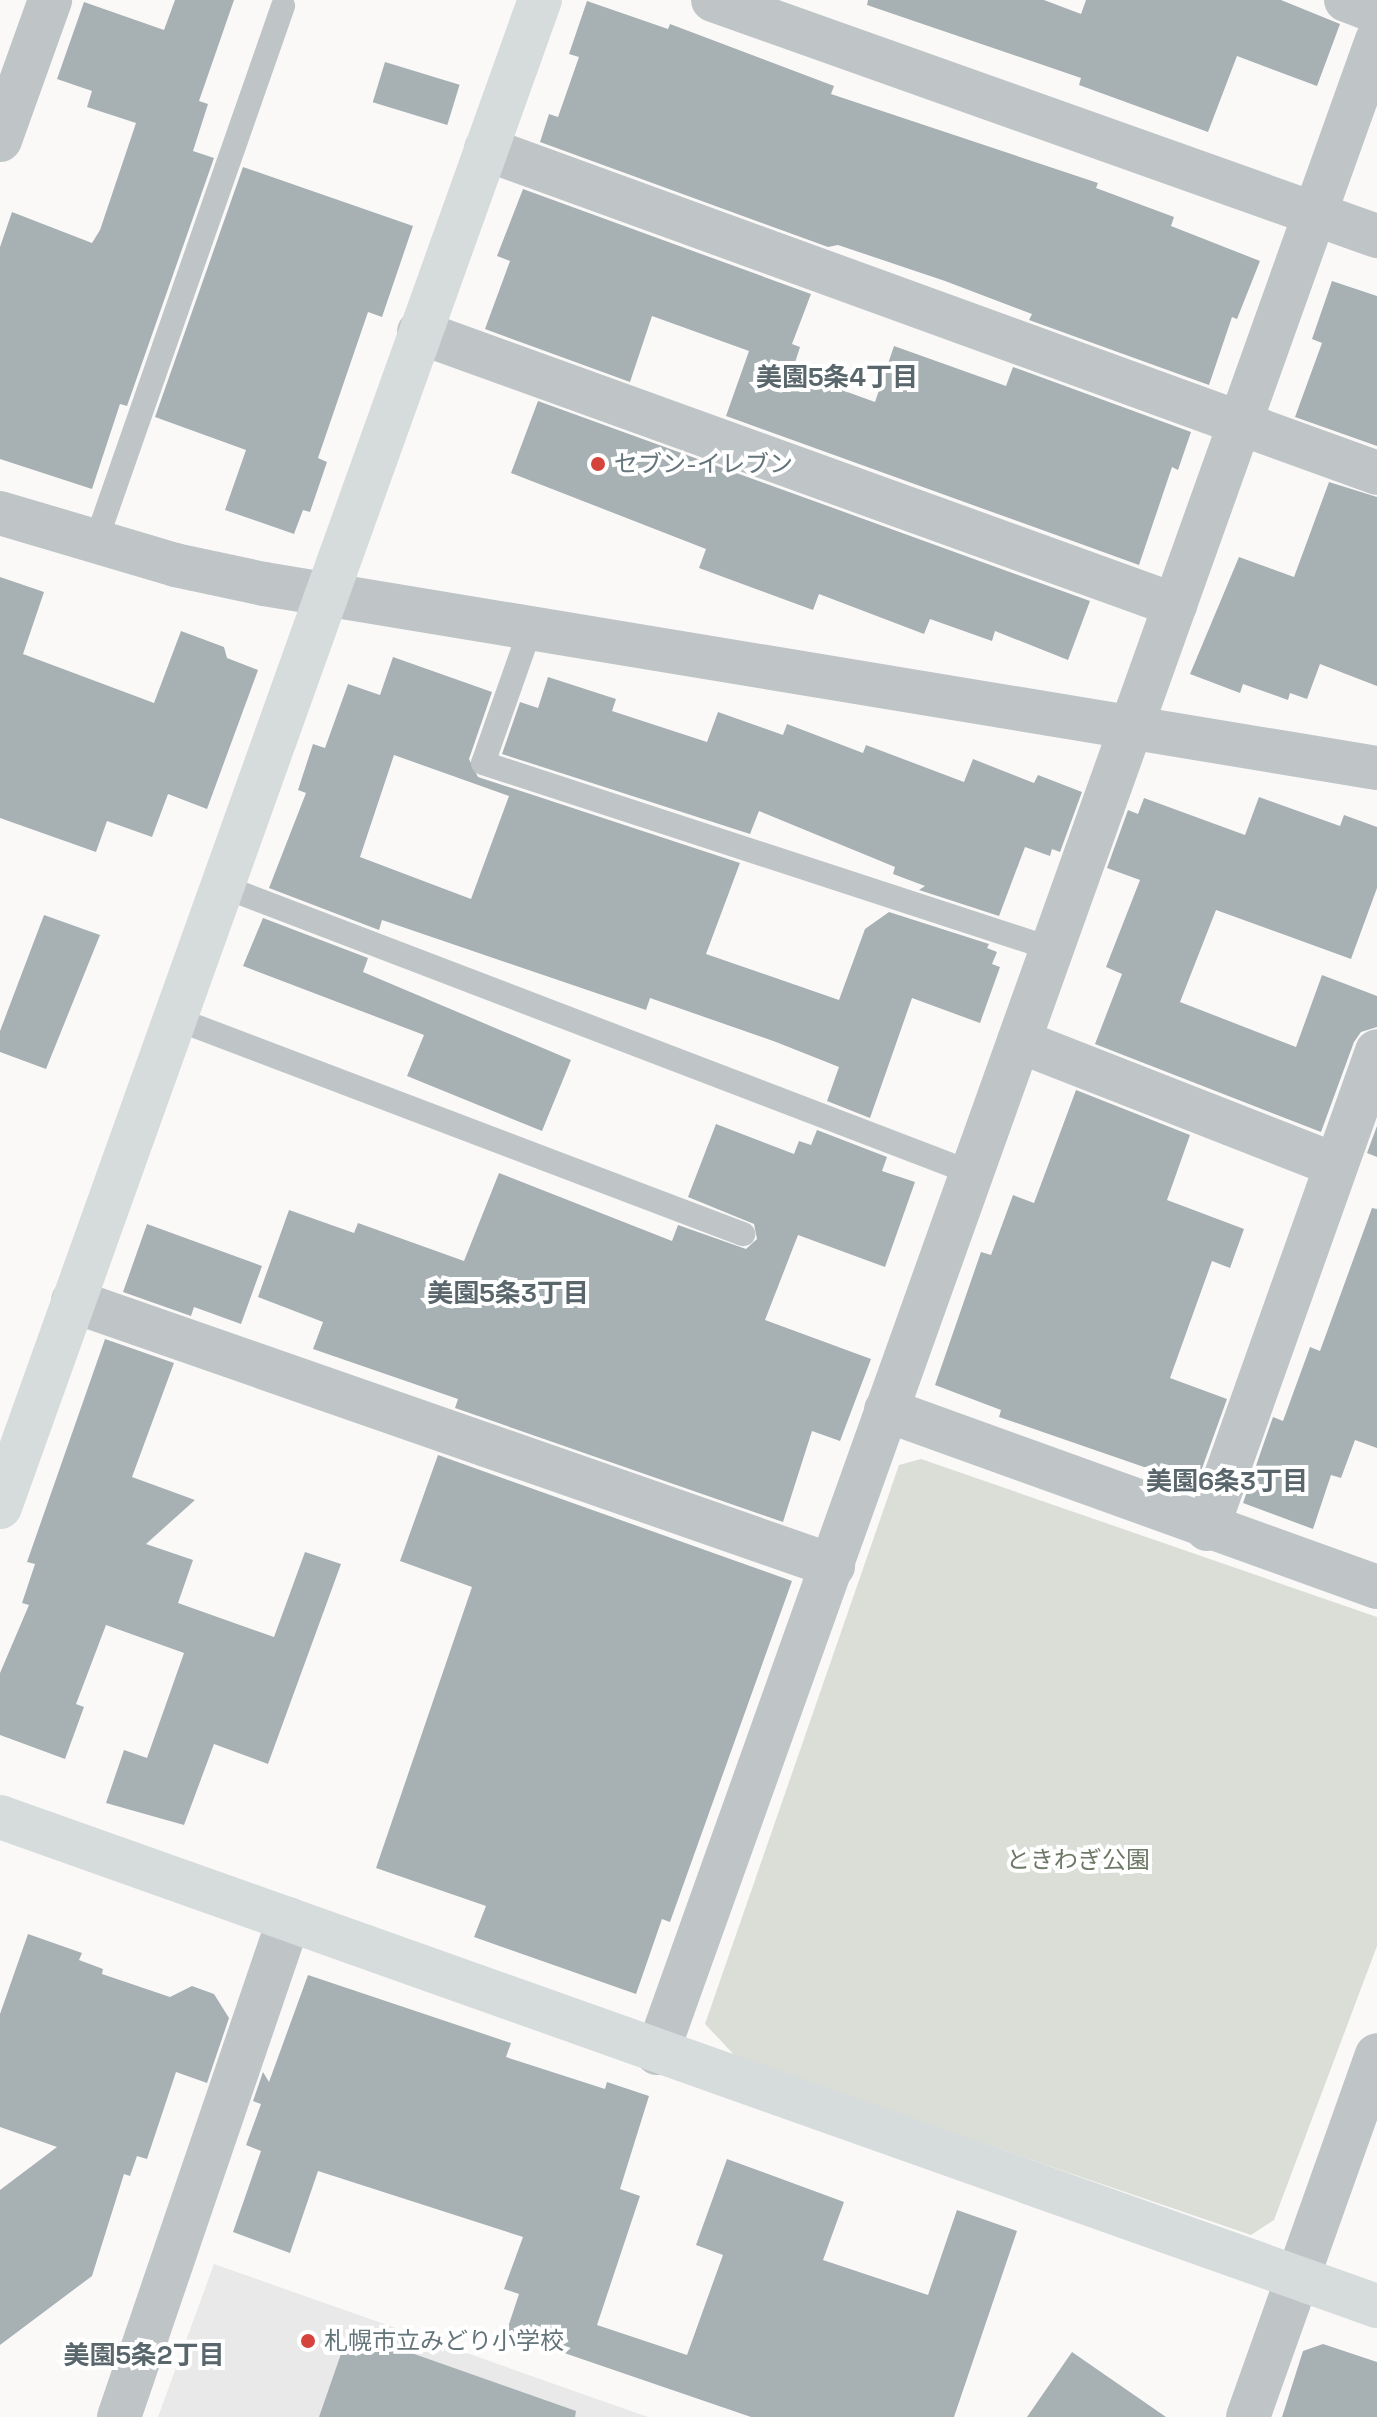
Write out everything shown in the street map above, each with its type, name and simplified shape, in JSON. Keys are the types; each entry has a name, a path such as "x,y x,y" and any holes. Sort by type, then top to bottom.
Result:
{"street":[{"path":"0,140 50,0"},
{"path":"0,1507 540,0"},
{"path":"713,0 1377,236"},
{"path":"1346,0 1377,12"},
{"path":"657,2053 1377,40"},
{"path":"486,149 1377,473"},
{"path":"419,332 1175,605"},
{"path":"0,513 175,565 1377,768"},
{"path":"1019,1041 1336,1165"},
{"path":"1207,1529 1377,1051"},
{"path":"73,1301 833,1566"},
{"path":"886,1410 1207,1529 1377,1587"},
{"path":"0,1817 657,2053 1377,2306"},
{"path":"119,2417 289,1919"},
{"path":"1248,2417 1377,2055"}],"lane":[{"path":"96,541 283,6"},
{"path":"531,627 483,763 1052,949"},
{"path":"222,886 972,1173"},
{"path":"174,1018 743,1234"}],"shaded area":[{"name":"札幌市立みどり小学校","path":"214,2264 648,2417 158,2417"}],"green space":[{"name":"ときわぎ公園","path":"921,1459 1377,1617 1377,1946 1274,2220 1251,2235 739,2060 705,2024 899,1465"}],"building":[{"path":"175,0 234,0 199,101 208,104 193,151 214,158 127,406 120,404 92,489 0,459 0,247 12,212 92,243 100,230 136,123 87,107 92,91 57,79 84,2 164,30"},
{"path":"868,0 1044,0 1081,14 1086,0 1281,0 1340,24 1317,86 1237,56 1208,132 1079,85 1081,78 867,5"},
{"path":"587,1 668,29 670,24 834,86 831,94 1098,183 1096,188 1174,217 1171,226 1260,261 1237,319 1232,317 1209,385 1029,320 1032,314 945,281 838,245 828,247 540,142 549,114 558,117 579,57 569,54"},
{"path":"385,62 460,85 447,125 373,102"},
{"path":"243,167 413,226 382,317 368,312 318,458 327,462 310,512 303,510 294,534 225,510 246,450 155,417"},
{"path":"523,189 811,294 792,344 800,347 792,372 875,402 894,346 1006,386 1013,367 1191,432 1178,470 1172,467 1139,565 726,416 749,351 652,316 630,382 485,329 510,261 497,256"},
{"path":"1332,281 1377,296 1377,446 1295,417 1322,343 1312,339"},
{"path":"538,401 1090,601 1068,660 995,631 992,641 930,619 924,634 819,594 813,610 699,568 706,549 511,473"},
{"path":"1329,482 1377,497 1377,686 1320,664 1307,699 1290,693 1288,700 1243,684 1240,693 1190,674 1239,557 1294,577"},
{"path":"0,577 44,592 23,654 154,703 181,631 224,647 227,658 258,670 207,809 168,794 152,837 107,821 96,852 0,818"},
{"path":"393,657 492,692 469,759 478,777 740,863 706,954 839,1000 865,929 889,912 989,944 987,948 997,952 992,964 1000,967 980,1023 912,998 870,1118 827,1101 839,1067 776,1042 650,998 646,1010 382,920 379,930 269,888 306,793 298,790 313,744 325,748 348,684 380,695","holes":["394,755 509,796 471,899 360,857"]},
{"path":"548,677 616,699 612,711 707,742 718,712 783,735 787,724 863,753 866,745 964,782 973,759 1034,783 1038,775 1082,792 1060,852 1052,849 1050,856 1025,847 999,916 919,890 925,886 893,874 895,867 759,811 750,834 502,754 520,702 538,708"},
{"path":"1259,797 1340,826 1344,815 1377,827 1377,888 1351,959 1216,910 1180,1002 1296,1047 1322,975 1377,996 1377,1027 1361,1032 1354,1042 1321,1132 1095,1044 1122,974 1106,967 1140,880 1107,868 1128,810 1138,814 1144,798 1245,835"},
{"path":"44,915 100,935 46,1069 0,1052 0,1031"},
{"path":"263,918 368,958 363,972 571,1060 542,1131 407,1076 424,1035 243,966"},
{"path":"1076,1090 1190,1135 1167,1200 1244,1229 1230,1268 1212,1261 1170,1378 1227,1399 1196,1485 999,1417 1001,1410 935,1385 981,1252 991,1255 1013,1195 1034,1203"},
{"path":"716,1124 794,1154 799,1141 811,1145 817,1130 887,1157 882,1171 915,1182 885,1267 798,1235 765,1320 871,1359 840,1441 812,1431 783,1522 455,1408 458,1399 313,1349 323,1322 258,1297 289,1210 354,1233 358,1223 464,1261 499,1173 672,1241 678,1225 746,1249 757,1239 754,1224 688,1197"},
{"path":"1377,1126 1377,1157 1367,1153"},
{"path":"1372,1208 1377,1209 1377,1448 1355,1440 1341,1478 1331,1475 1313,1529 1243,1503 1273,1417 1283,1421 1310,1347 1320,1351"},
{"path":"147,1224 262,1266 241,1324 194,1307 191,1316 123,1292"},
{"path":"105,1339 174,1363 132,1477 195,1500 146,1544 193,1560 178,1603 274,1637 305,1552 341,1564 268,1764 214,1744 184,1825 106,1803 124,1750 147,1758 184,1653 106,1625 76,1704 84,1707 65,1759 0,1735 0,1673 29,1605 22,1603 35,1564 27,1562"},
{"path":"438,1455 792,1581 670,1922 662,1919 636,1994 474,1937 486,1906 376,1868 472,1587 400,1561"},
{"path":"28,1934 82,1953 79,1960 103,1969 102,1974 170,1997 192,1986 214,1994 229,2018 207,2083 176,2072 147,2159 137,2156 130,2176 124,2174 92,2276 0,2345 0,2190 57,2147 0,2127 0,2014"},
{"path":"308,1975 511,2043 506,2057 605,2089 607,2082 649,2096 620,2189 640,2196 597,2325 687,2355 723,2255 696,2245 727,2159 844,2202 823,2260 928,2295 957,2210 1017,2231 954,2417 751,2417 506,2333 519,2294 504,2289 523,2237 318,2171 290,2253 233,2232 261,2151 246,2145 261,2104 253,2101 263,2072 269,2082"},
{"path":"349,2331 576,2411 575,2417 319,2417"},
{"path":"1323,2344 1377,2362 1377,2417 1282,2417 1303,2351"},
{"path":"1072,2352 1166,2417 1027,2417"}],"place":[{"name":"セブン-イレブン","path":"598,464"},
{"name":"札幌市立みどり小学校","path":"308,2341"}],"district":[{"name":"美園5条4丁目","path":"837,378"},
{"name":"美園5条3丁目","path":"508,1294"},
{"name":"美園6条3丁目","path":"1227,1482"},
{"name":"美園5条2丁目","path":"144,2356"}]}
